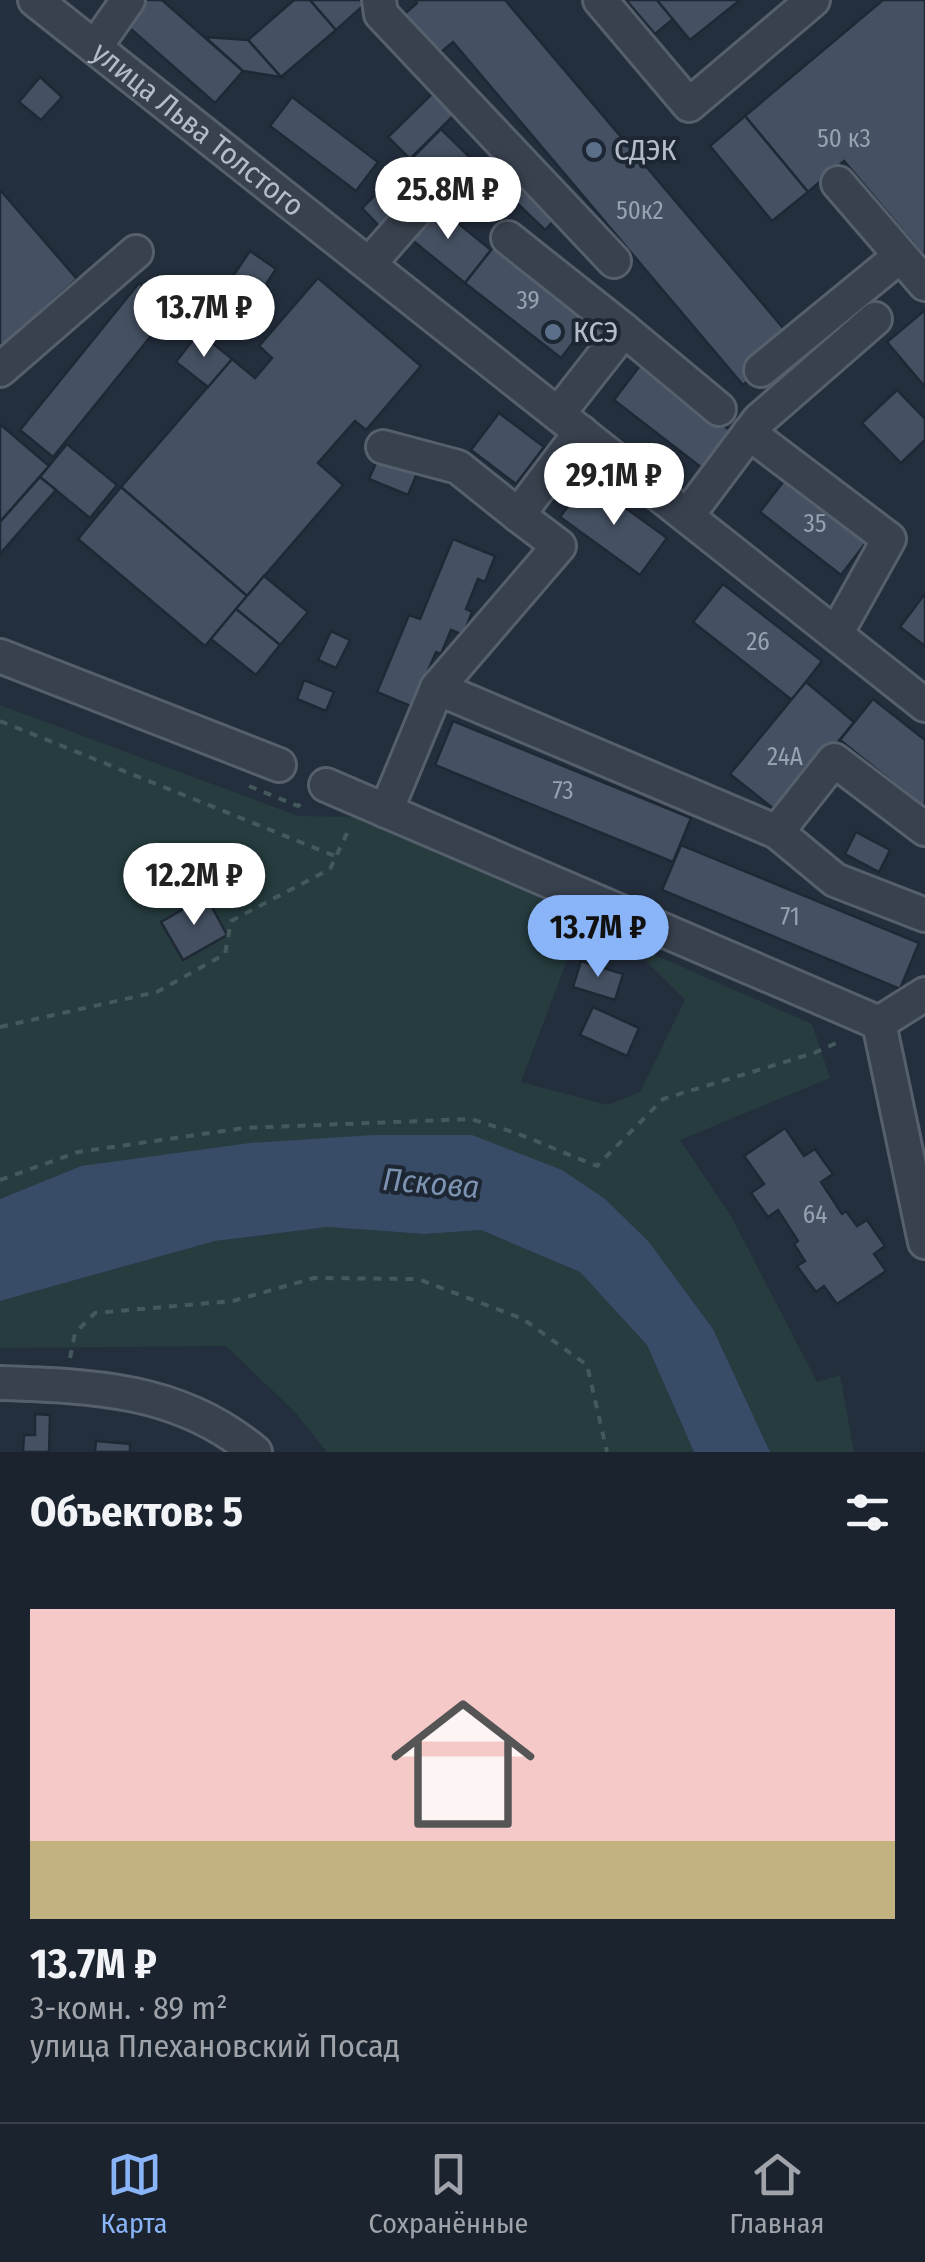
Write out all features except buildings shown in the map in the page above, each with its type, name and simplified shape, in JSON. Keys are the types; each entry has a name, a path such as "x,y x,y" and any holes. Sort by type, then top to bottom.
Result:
{"street":[{"name":"улица Льва Толстого","path":"36,0 925,705"},
{"path":"94,47 128,0"},
{"path":"379,0 382,14 614,260"},
{"path":"600,0 689,105 812,0"},
{"path":"838,183 925,284"},
{"path":"369,264 426,198"},
{"path":"508,238 719,409"},
{"path":"0,370 136,252"},
{"path":"761,370 900,256"},
{"path":"687,516 760,420 875,319"},
{"path":"518,514 624,330"},
{"path":"750,433 888,540 836,634"},
{"path":"372,804 436,688 559,546 458,467 384,447"},
{"path":"0,656 279,765"},
{"path":"436,688 778,832 835,880 925,915"},
{"path":"778,832 834,760 925,829"},
{"path":"326,785 879,1023"},
{"path":"879,1023 925,994"},
{"path":"879,1023 925,1242"},
{"path":"0,1383 104,1388 196,1413 233,1433 255,1452"}],"path":[{"path":"0,720 336,856"},
{"path":"0,1027 156,992 225,954 231,921 330,869 354,817 372,804"},
{"path":"0,1180 78,1152 244,1128 471,1119 597,1166 663,1099 814,1054 879,1023"},
{"path":"64,1386 75,1333 94,1313 233,1300 314,1278 418,1279 523,1320 587,1365 607,1452"}],"green space":[{"path":"0,705 298,816 354,817 584,917 582,923 812,1024 830,1078 680,1140 731,1216 817,1382 840,1375 854,1452 770,1452 713,1329 649,1242 81,1166 0,1199","holes":["577,934 646,961 685,1000 640,1092 608,1105 521,1082"]},
{"path":"327,1227 425,1234 481,1230 580,1272 647,1345 694,1452 327,1452 295,1412 226,1346 0,1348 0,1301 215,1241"}],"water":[{"name":"Пскова","path":"374,1135 472,1135 562,1170 605,1199 649,1242 713,1329 770,1452 694,1452 647,1345 580,1272 481,1230 425,1234 327,1227 215,1241 0,1301 0,1199 81,1166 250,1143"}],"place":[{"name":"СДЭК","path":"594,150"},
{"name":"КСЭ","path":"553,332"}]}
